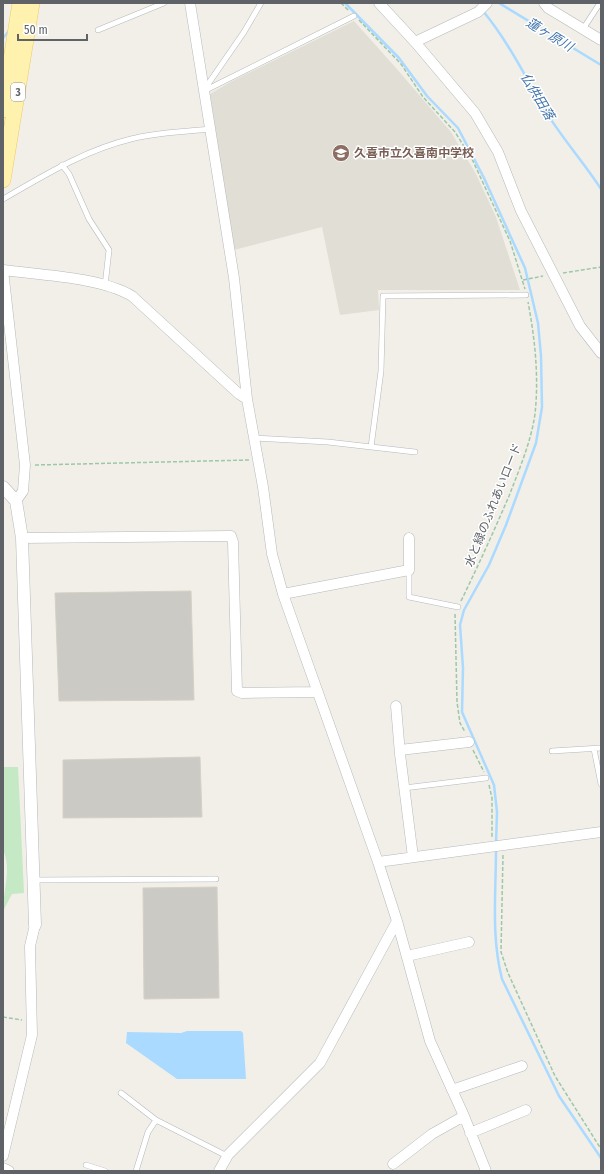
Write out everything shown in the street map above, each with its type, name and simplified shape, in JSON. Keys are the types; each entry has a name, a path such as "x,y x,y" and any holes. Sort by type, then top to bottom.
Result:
{"main road":[{"name":"3","path":"3,110 20,3"},
{"name":"3","path":"3,180 32,3"}],"street":[{"path":"190,3 234,278 247,399 258,459 272,554 283,594 378,862 397,921 430,1041 464,1116 486,1171"},
{"path":"415,42 478,12 487,3"},
{"path":"544,3 548,8 601,40"},
{"path":"385,5 475,113 498,152 521,211 580,326 601,354"},
{"path":"16,501 23,491 25,465 3,270 72,279 120,290 132,296 247,399"},
{"path":"3,487 16,501 22,538 35,925 30,946 32,1035 3,1156"},
{"path":"22,538 231,536 233,542 237,691 242,693 318,692"},
{"path":"283,594 409,570 409,538"},
{"path":"396,706 404,788 413,857"},
{"path":"400,750 470,742"},
{"path":"378,862 601,832"},
{"path":"219,1171 227,1156 320,1064 397,921"},
{"path":"407,956 469,942"},
{"path":"452,1090 522,1066"},
{"path":"470,1133 526,1110"},
{"path":"393,1164 432,1134 464,1116"},
{"path":"3,1168 9,1171"}],"lane":[{"path":"98,30 164,3"},
{"path":"204,91 244,32 261,3"},
{"path":"583,29 600,3"},
{"path":"204,91 354,15"},
{"path":"3,199 62,166 90,153 131,138 210,129"},
{"path":"62,166 69,174 89,219 110,250 105,286"},
{"path":"371,447 381,371 383,296 526,295"},
{"path":"254,438 328,442 415,452"},
{"path":"409,570 408,597 458,607"},
{"path":"552,751 601,748"},
{"path":"594,749 601,784"},
{"path":"404,788 486,778"},
{"path":"34,880 216,879"},
{"path":"121,1093 156,1120 227,1156"},
{"path":"136,1171 148,1132 156,1120"},
{"path":"86,1165 105,1171"}],"path":[{"name":"水と緑のふれあいロード","path":"342,3 401,64 424,97 455,132 468,152 510,241 524,280 534,333 537,379 531,432 517,475 487,547 454,615 457,702 460,723 486,778 492,798 492,847"},
{"path":"524,280 601,267"},
{"path":"25,465 258,459"},
{"path":"503,845 501,952 508,973 555,1076 601,1148"},
{"path":"3,1017 32,1022"}],"shaded area":[{"name":"久喜市立久喜南中学校","path":"354,21 451,132 476,174 496,217 520,290 378,290 379,310 340,315 322,227 234,250 210,94 234,80"}],"green space":[{"path":"3,767 18,767 24,893 12,894 3,911 7,865 3,850"}],"water":[{"path":"187,1031 241,1031 243,1033 246,1079 177,1079 126,1043 127,1032 181,1033"}],"building":[{"path":"191,591 194,700 59,701 55,593"},
{"path":"200,757 202,817 63,818 63,760"},
{"path":"217,887 219,998 144,999 143,888"}],"waterway":[{"path":"345,3 399,58 427,96 458,128 484,178 525,268 538,323 541,356 542,407 536,443 506,525 489,565 464,610 460,625 463,668 462,712 494,785 497,812 496,844"},
{"name":"蓮ヶ原川","path":"499,3 601,65"},
{"name":"仏供田落","path":"483,11 508,45 550,118 601,189"},
{"path":"3,38 9,31"},
{"path":"496,849 495,931 496,947 502,979 559,1096 601,1158"}],"place":[{"name":"久喜市立久喜南中学校","path":"341,153"}]}
